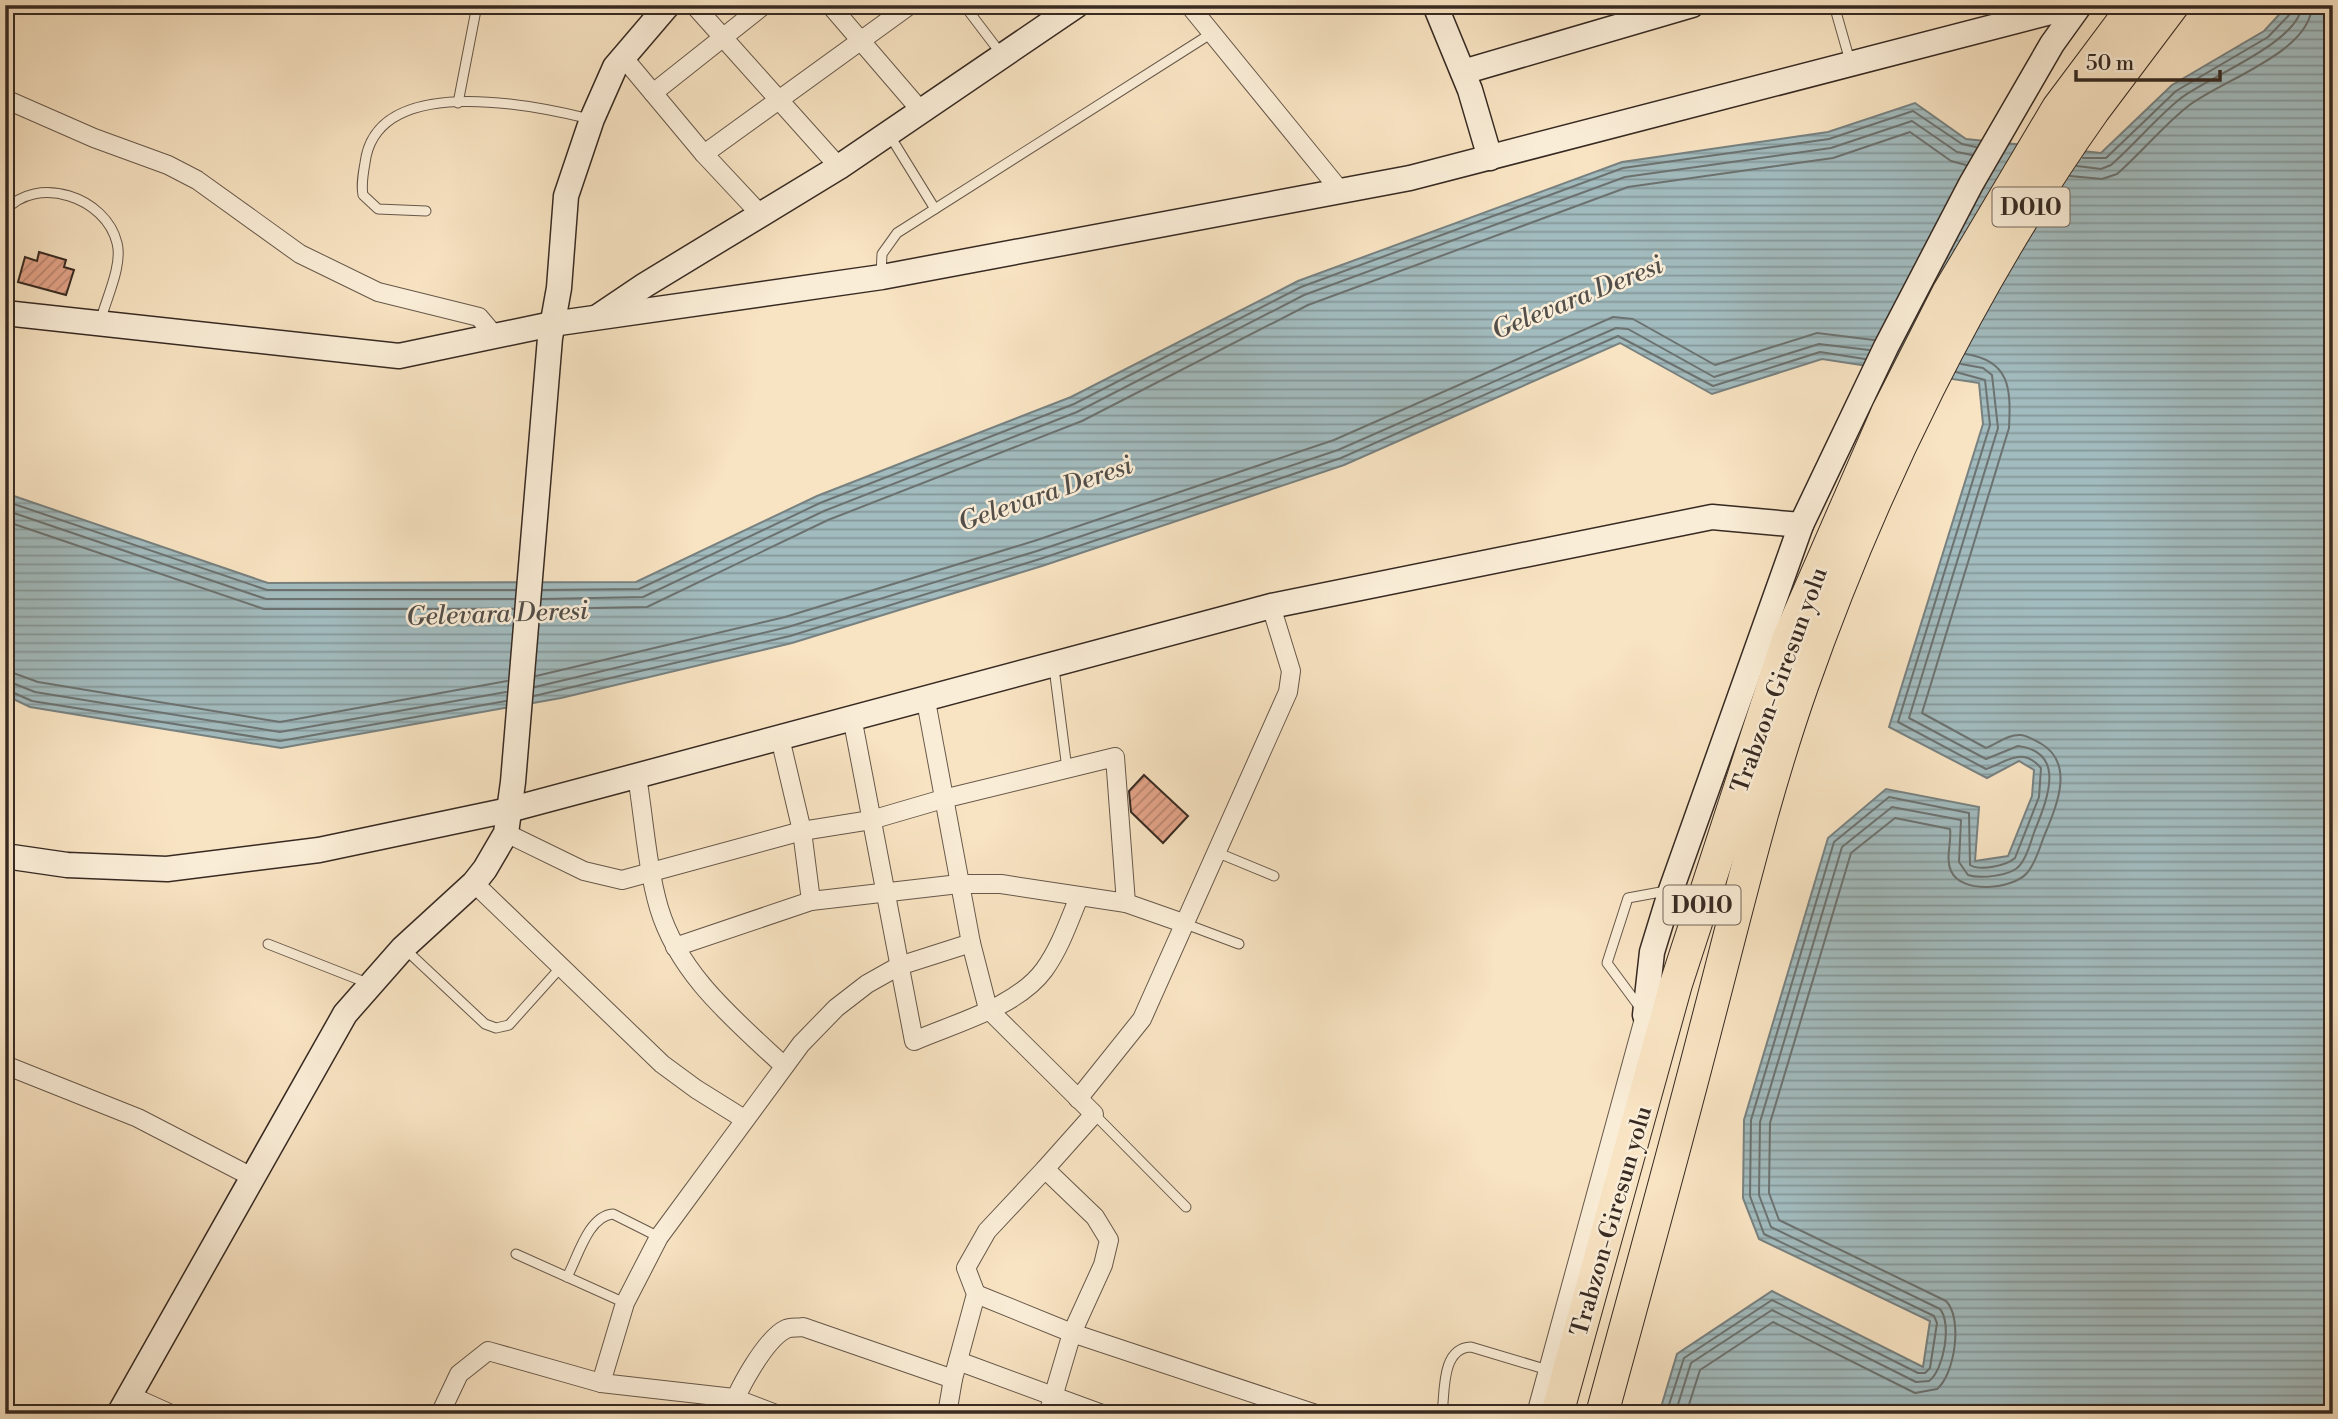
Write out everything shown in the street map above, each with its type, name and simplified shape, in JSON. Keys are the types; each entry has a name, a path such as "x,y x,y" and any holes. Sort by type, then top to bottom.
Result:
{"highway":[{"name":"Trabzon-Giresun yolu","path":"1557,1414 1653,1026 1680,972 1788,640 1887,412 1948,293 2058,108 2134,5"},
{"name":"Trabzon-Giresun yolu","path":"1602,1414 1757,830 1802,685 1865,530 1887,412 1961,329 2018,228 2093,112 2173,5"}],"street":[{"path":"171,1414 124,1404 345,1014 403,948 474,883 508,821 551,331 559,288 566,196 592,119 614,67 668,5"},
{"path":"694,5 839,167"},
{"path":"653,93 764,5"},
{"path":"830,5 922,112"},
{"path":"704,154 910,5"},
{"path":"1189,5 1339,189"},
{"path":"1435,5 1463,72 1490,158"},
{"path":"5,313 399,356 495,336 551,331 593,320 882,277 1339,189 1410,178 2079,5"},
{"path":"1536,1414 1653,1026 1652,952 1671,890 1801,525 1887,412 1971,184 2052,44 2079,5"},
{"path":"593,320 645,285 839,167 1071,7"},
{"path":"1463,72 1682,7"},
{"path":"623,57 704,154 761,215"},
{"path":"5,99 94,138 168,165 197,180 300,254 377,292 479,317 495,336"},
{"path":"5,856 67,865 167,869 319,850 508,821 638,776 852,717 926,701 1272,606 1712,517 1801,525"},
{"path":"1078,1099 1142,1019 1287,692 1292,671 1272,606"},
{"path":"926,701 959,884 988,1009 1094,1114 987,1231 966,1268 976,1294 953,1379 947,1414"},
{"path":"852,717 914,1041 1006,1003 1044,971 1056,952 1079,897"},
{"path":"780,738 802,831 811,901"},
{"path":"508,821 606,878 622,880 802,831 871,820 943,799 1115,757 1126,903"},
{"path":"638,776 659,908 675,947 717,1003 784,1066"},
{"path":"474,883 662,1064 695,1089 744,1119"},
{"path":"675,947 811,901 959,884 1001,884 1126,903 1183,923"},
{"path":"601,1383 625,1303 659,1237 784,1066 836,1008 899,966 971,943"},
{"path":"5,1065 138,1118 252,1177"},
{"path":"1045,1169 1095,1217 1109,1240 1103,1265 1072,1333 1050,1405"},
{"path":"976,1294 1072,1333 1316,1414"},
{"path":"732,1406 769,1344 786,1329 803,1327 953,1379"},
{"path":"440,1414 459,1374 488,1351 601,1383 776,1414"},
{"path":"958,1361 1050,1405 1102,1414"}],"lane":[{"path":"458,103 477,5"},
{"path":"964,5 1003,56"},
{"path":"1834,5 1851,64"},
{"path":"882,277 880,260 891,239 1212,33"},
{"path":"426,211 385,210 367,202 362,188 367,144 382,124 398,113 430,104 458,103 545,108 592,119"},
{"path":"889,134 935,209"},
{"path":"5,211 21,198 52,191 89,204 107,220 119,253 100,323"},
{"path":"1054,666 1067,769"},
{"path":"1216,852 1274,876"},
{"path":"1653,1026 1606,963 1628,898 1671,890"},
{"path":"1183,923 1239,944"},
{"path":"268,944 371,984"},
{"path":"403,948 485,1024 496,1028 509,1025 561,967"},
{"path":"1094,1114 1186,1208"},
{"path":"568,1277 595,1222 605,1215 614,1214 659,1237"},
{"path":"516,1254 625,1303"},
{"path":"1442,1414 1450,1358 1460,1348 1471,1347 1548,1370"}],"water":[{"name":"Gelevara Deresi","path":"2288,5 2333,5 2333,1414 1659,1414 1677,1354 1772,1291 1923,1367 1930,1321 1759,1239 1743,1198 1744,1120 1828,838 1886,789 1979,807 1975,861 2008,856 2032,796 2034,770 2019,761 1987,778 1889,727 1983,424 1979,383 1822,359 1712,394 1620,343 1344,465 1042,566 792,643 561,698 281,748 30,707 5,695 5,493 268,583 636,582 817,496 1071,397 1298,281 1622,162 1828,132 1915,103 1966,139 2101,153 2172,85 2264,31"}],"building":[{"path":"39,252 66,260 64,267 74,270 66,295 18,282 25,257 37,261"},
{"path":"1144,775 1188,816 1163,843 1131,812 1129,791"}]}
